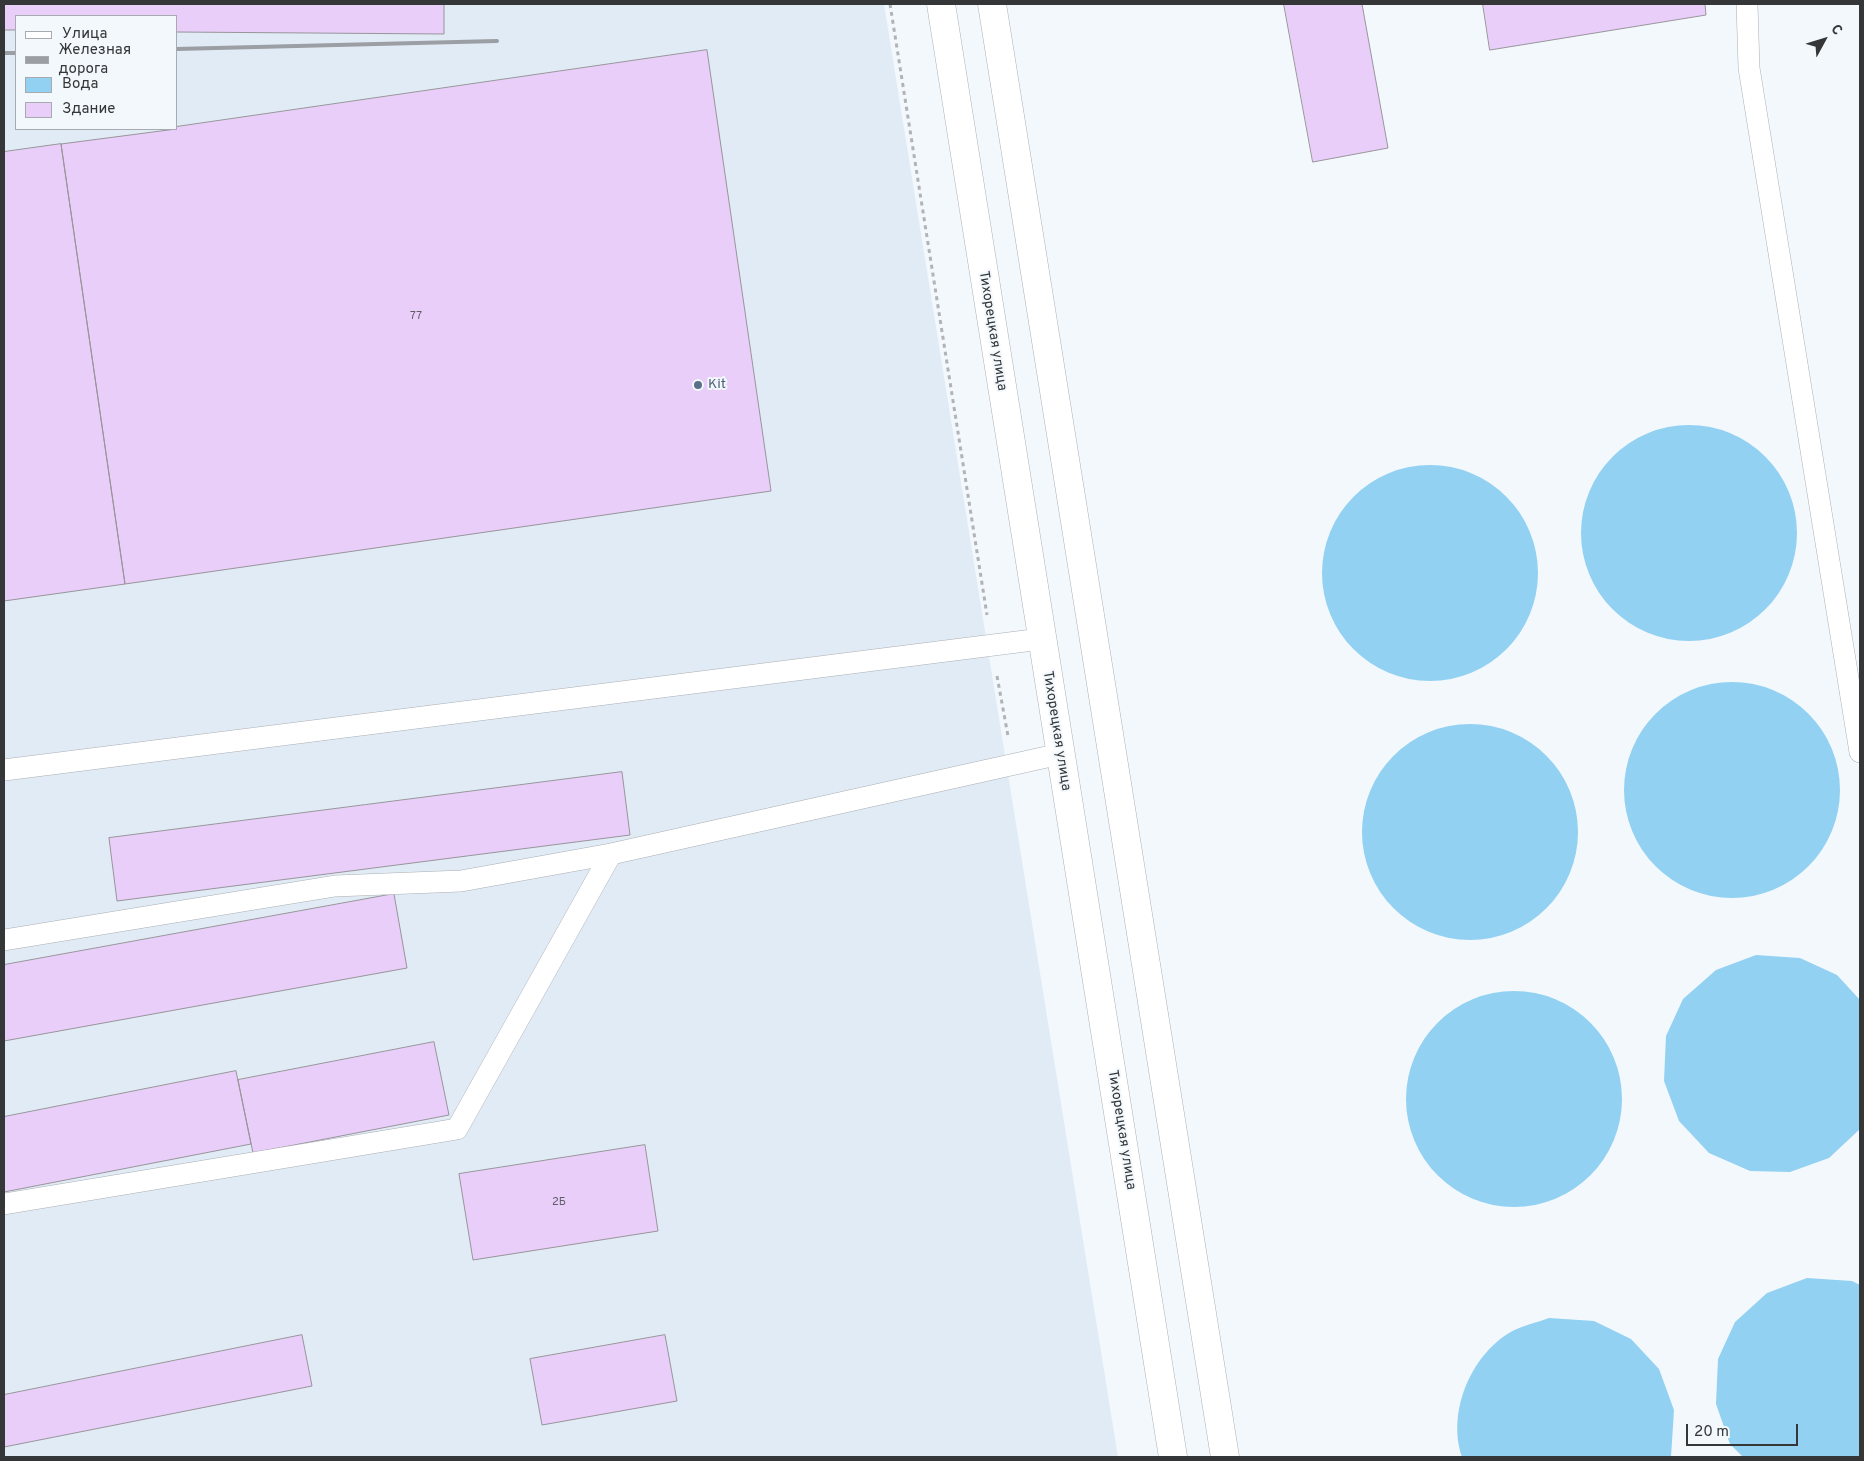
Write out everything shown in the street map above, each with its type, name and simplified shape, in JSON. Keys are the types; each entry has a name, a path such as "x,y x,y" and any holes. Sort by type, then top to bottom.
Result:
{"main road":[{"name":"Тихорецкая улица","path":"941,4 1041,639 1174,1457"},
{"path":"992,4 1225,1457"}],"lane":[{"path":"1747,4 1749,68 1860,752"},
{"path":"4,770 1041,639"},
{"path":"4,940 336,886 460,881 611,854 1060,754"},
{"path":"4,1204 457,1129 611,854"}],"path":[{"path":"890,4 992,646 1013,764"}],"shaded area":[{"path":"4,4 884,4 1118,1457 4,1457"}],"water":[{"path":"1678,425 1700,425 1730,433 1749,443 1766,456 1779,473 1789,492 1797,522 1797,544 1789,574 1779,593 1766,610 1749,623 1720,637 1700,641 1678,641 1658,637 1638,628 1620,617 1605,602 1585,564 1581,544 1581,522 1585,502 1594,482 1605,464 1620,449 1658,429"},
{"path":"1419,465 1441,465 1471,473 1490,483 1507,496 1520,513 1530,532 1538,562 1538,584 1530,614 1520,633 1507,650 1490,663 1461,677 1441,681 1419,681 1399,677 1379,668 1361,657 1346,642 1326,604 1322,584 1322,562 1326,542 1335,522 1346,504 1361,489 1399,469"},
{"path":"1721,682 1743,682 1773,690 1792,700 1809,713 1822,730 1832,749 1840,779 1840,801 1832,831 1822,850 1809,867 1792,880 1763,894 1743,898 1721,898 1701,894 1681,885 1663,874 1648,859 1628,821 1624,801 1624,779 1628,759 1637,739 1648,721 1663,706 1701,686"},
{"path":"1459,724 1481,724 1511,732 1530,742 1547,755 1560,772 1570,791 1578,821 1578,843 1570,873 1560,892 1547,909 1530,922 1501,936 1481,940 1459,940 1439,936 1419,927 1401,916 1386,901 1366,863 1362,843 1362,821 1366,801 1375,781 1386,763 1401,748 1439,728"},
{"path":"1756,955 1800,958 1837,975 1860,1000 1860,1129 1829,1158 1790,1172 1750,1171 1709,1153 1679,1121 1664,1081 1666,1036 1683,999 1716,970"},
{"path":"1503,991 1525,991 1555,999 1574,1009 1591,1022 1604,1039 1614,1058 1622,1088 1622,1110 1614,1140 1604,1159 1591,1176 1574,1189 1545,1203 1525,1207 1503,1207 1483,1203 1463,1194 1445,1183 1430,1168 1410,1130 1406,1110 1406,1088 1410,1068 1419,1048 1430,1030 1445,1015 1483,995"},
{"path":"1807,1278 1852,1281 1860,1285 1860,1457 1743,1457 1730,1444 1716,1404 1718,1359 1735,1322 1767,1293"},
{"path":"1549,1318 1594,1321 1631,1339 1659,1369 1674,1410 1671,1457 1462,1457 1458,1440 1460,1405 1473,1371 1495,1343 1509,1333 1523,1326"}],"building":[{"path":"4,4 444,4 444,34 178,32 178,15 15,15 15,30 4,30"},
{"path":"1284,4 1362,4 1388,148 1313,162"},
{"path":"1483,4 1705,4 1706,15 1490,50"},
{"path":"707,50 771,491 125,584 61,144 178,130 178,127"},
{"path":"61,144 125,584 4,601 4,152"},
{"path":"622,772 630,835 117,901 109,838"},
{"path":"394,894 407,968 4,1041 4,965"},
{"path":"434,1042 449,1115 253,1153 238,1080"},
{"path":"236,1071 251,1144 4,1192 4,1117"},
{"path":"645,1145 658,1231 473,1260 459,1174"},
{"path":"302,1335 312,1386 4,1447 4,1395"},
{"path":"665,1335 677,1401 542,1425 530,1359"}],"railway":[{"path":"178,49 497,41"},
{"path":"4,53 15,53"}],"place":[{"name":"Kit","path":"698,385"}]}
